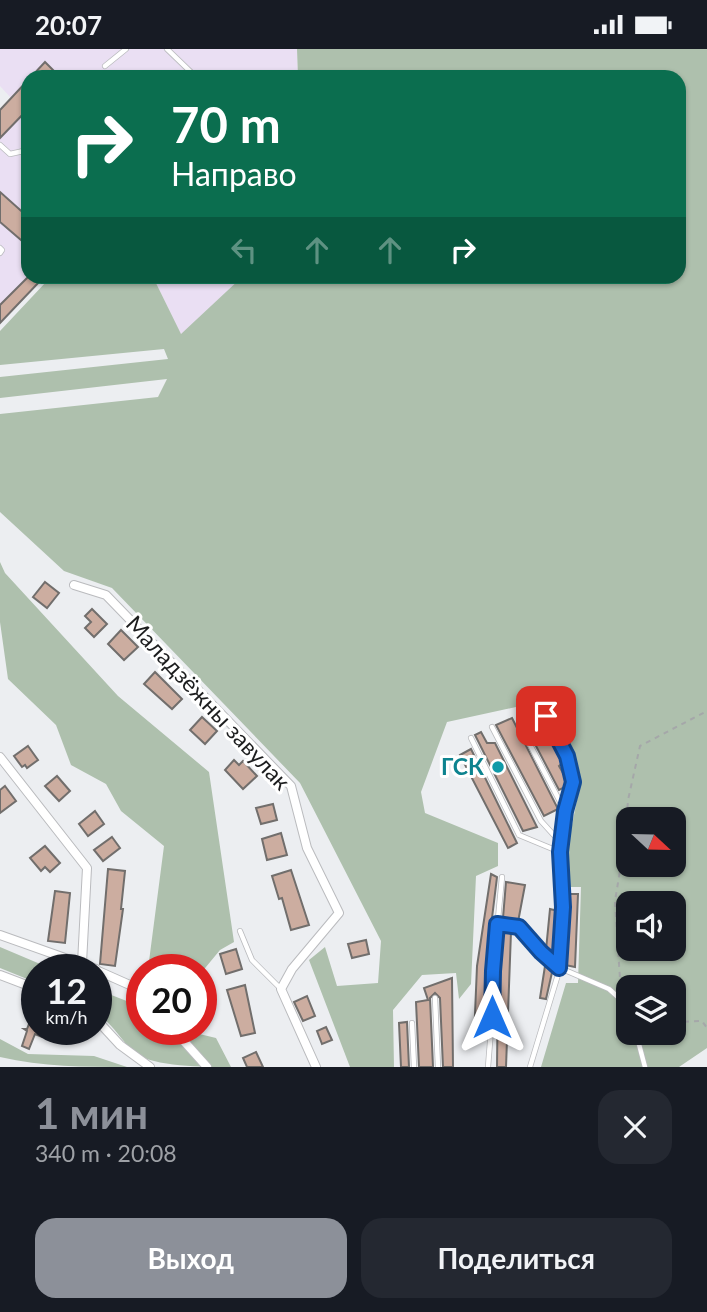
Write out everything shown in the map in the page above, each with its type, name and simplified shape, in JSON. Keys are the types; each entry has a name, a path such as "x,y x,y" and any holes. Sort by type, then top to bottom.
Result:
{"street":[{"name":"Маладзёжны завулак","path":"74,585 106,595 290,786 307,848 339,913 292,969 281,989"},
{"path":"0,757 87,867 82,954"},
{"path":"0,935 56,954"},
{"path":"0,975 21,983"},
{"path":"281,989 316,1067"},
{"path":"112,1036 150,1067"},
{"path":"187,1045 207,1067"}],"lane":[{"path":"105,66 126,49"},
{"path":"167,49 189,70"},
{"path":"0,145 10,154 21,152"},
{"path":"530,1067 559,968 563,907 560,852 565,811 573,782 567,756 546,716"},
{"path":"519,724 565,811"},
{"path":"492,727 541,821 561,843"},
{"path":"471,739 519,835 560,852"},
{"path":"488,1067 502,877"},
{"path":"497,924 519,927 559,968 609,989 616,995"},
{"path":"240,931 252,960 281,989"},
{"path":"435,998 438,1067"},
{"path":"412,1023 414,1067"},
{"path":"639,1045 645,1067"}],"path":[{"path":"620,975 615,901 625,840 628,800 640,746 707,711"},
{"path":"609,989 616,986"},
{"path":"686,1022 702,1021 707,1028"}],"shaded area":[{"path":"0,49 297,49 298,70 21,70 21,284 37,284 0,323 0,110 11,98 0,86"},
{"path":"156,284 235,284 181,335"}],"green space":[{"path":"297,49 707,49 707,1048 679,1067 541,1067 566,983 578,983 581,887 568,887 567,850 581,780 572,750 544,701 447,722 421,792 425,813 498,843 498,866 476,876 471,984 459,999 456,973 422,975 393,1010 394,1067 350,1067 309,960 325,947 337,986 378,983 381,941 300,783 112,588 64,571 0,512 0,414 158,397 167,379 0,398 0,377 168,359 164,349 0,365 0,331 44,284 156,284 181,334 235,284 686,284 686,70 298,70"},
{"path":"0,562 5,573 118,696 209,772 234,942 217,954 150,954 164,846 121,811 106,784 71,765 56,725 8,679 0,622"},
{"path":"0,947 21,956 21,977 0,968"},
{"path":"112,995 126,1001 126,1044 112,1027"},
{"path":"0,1039 28,1054 94,1056 127,1067 48,1065 0,1057"},
{"path":"217,1040 231,1067 167,1064 134,1053 127,1045 217,1045"}],"building":[{"path":"45,62 53,70 38,70"},
{"path":"21,88 21,116 0,138 0,110"},
{"path":"0,192 21,211 21,240 0,222"},
{"path":"21,284 37,284 0,323 0,305"},
{"path":"45,582 59,593 47,608 33,597"},
{"path":"92,609 107,624 94,637 85,628 91,622 85,616"},
{"path":"121,630 138,647 124,660 108,644"},
{"path":"155,672 182,699 172,709 144,684"},
{"path":"538,712 564,762 559,766 568,782 567,786 559,790 523,721"},
{"path":"202,717 217,731 205,744 190,730"},
{"path":"512,718 558,809 544,816 496,725"},
{"name":"ГСК","path":"481,732 487,743 495,743 537,827 523,831 475,735"},
{"path":"28,746 38,760 27,768 25,765 22,767 14,756"},
{"path":"471,749 517,843 508,848 460,755"},
{"path":"234,760 239,765 243,761 257,776 243,789 225,770"},
{"path":"57,776 70,791 59,801 45,786"},
{"path":"5,786 16,801 0,813 0,790"},
{"path":"273,804 277,820 261,824 256,808"},
{"path":"95,811 104,824 88,836 79,824"},
{"path":"281,833 287,855 267,860 262,839"},
{"path":"112,837 120,848 103,861 94,850"},
{"path":"45,846 60,863 50,872 45,867 41,871 30,858"},
{"path":"108,869 125,871 115,966 112,966 112,954 101,954"},
{"path":"291,870 309,925 291,930 282,898 279,899 272,876"},
{"path":"491,874 497,877 486,967 484,1038 474,1038 477,966"},
{"path":"506,882 525,885 518,922 503,918"},
{"path":"55,891 70,893 65,943 48,941"},
{"path":"567,894 578,894 575,967 565,965"},
{"path":"550,909 558,911 556,952 546,950"},
{"path":"502,931 511,932 506,1067 497,1067 498,980"},
{"path":"366,940 369,954 352,958 348,944"},
{"path":"236,949 242,969 226,974 220,954"},
{"path":"545,966 553,968 546,999 540,998"},
{"path":"452,978 453,1067 443,1067 440,998 435,993 430,998 433,1067 419,1067 416,1002 428,1000 424,988"},
{"path":"245,985 255,1033 241,1036 227,990"},
{"path":"307,996 315,1016 303,1021 294,1002"},
{"path":"407,1022 409,1067 401,1067 399,1023"},
{"path":"326,1027 332,1040 322,1044 317,1031"},
{"path":"256,1052 263,1067 247,1067 243,1058"}],"place":[{"name":"ГСК","path":"498,767"}],"route":[{"path":"492,1017 497,924 519,927 559,968 563,907 560,852 565,811 573,782 567,756 546,716"}]}
